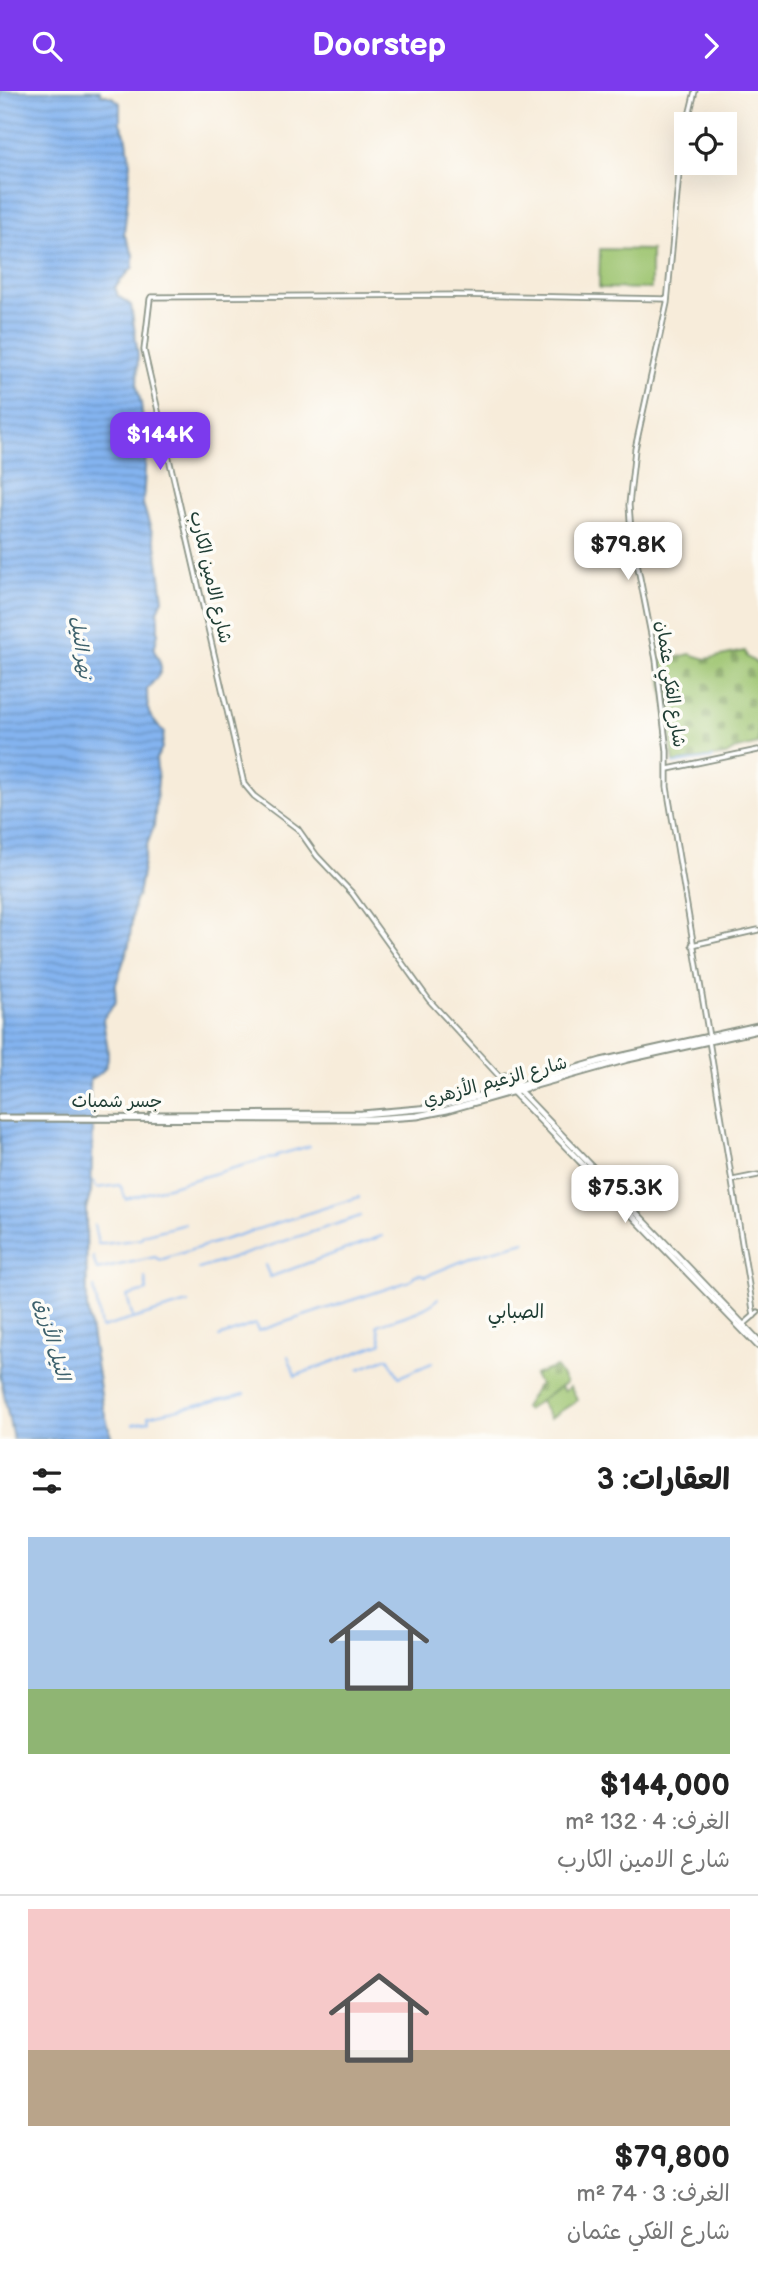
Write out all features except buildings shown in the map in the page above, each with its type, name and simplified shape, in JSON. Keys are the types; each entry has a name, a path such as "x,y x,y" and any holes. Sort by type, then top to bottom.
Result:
{"main road":[{"name":"شارع الزعيم الأزهري","path":"234,1117 405,1117 444,1111 628,1059 758,1028"},
{"path":"491,1093 501,1087 501,1076 526,1086 524,1093 527,1098 758,1346"},
{"path":"514,1091 527,1098"},
{"path":"514,1091 743,1328 758,1340"},
{"name":"شارع الزعيم الأزهري","path":"234,1117 392,1113 443,1106 491,1093 514,1091"},
{"name":"جسر شمبات","path":"0,1117 234,1117"}],"street":[{"name":"شارع الفكي عثمان","path":"690,112 695,91"},
{"name":"شارع الفكي عثمان","path":"679,175 667,299 634,456 629,514 656,660 667,787 754,1316"},
{"name":"شارع الامين الكارب","path":"501,1076 429,1000 352,893 317,856 298,829 254,796 244,784 144,350 150,299 151,296 430,295 667,299"},
{"path":"667,769 758,750"},
{"path":"692,945 758,930"},
{"path":"501,1076 514,1091"},
{"path":"732,1180 758,1175"},
{"path":"743,1328 758,1312"}],"green space":[{"path":"600,249 651,250 651,289 599,288"},
{"path":"745,651 747,657 758,664 758,744 734,750 726,755 674,763 659,662 690,654 706,659"},
{"path":"556,1367 566,1383 527,1410 524,1407 539,1384 534,1375"},
{"path":"560,1387 564,1391 570,1387 578,1400 550,1418 540,1400"}],"water":[{"path":"0,91 100,91 101,94 112,97 120,103 120,123 127,139 130,161 124,234 133,254 133,267 115,287 118,296 131,305 138,355 137,387 146,453 143,504 156,545 163,599 158,611 158,633 154,650 161,671 147,689 147,703 151,717 164,732 162,748 156,759 158,780 154,826 134,903 129,945 115,987 116,1001 103,1019 107,1062 99,1074 90,1079 89,1085 93,1127 91,1192 86,1209 87,1307 103,1407 112,1439 13,1439 0,1375"}],"waterway":[{"path":"673,764 713,758"},
{"path":"94,1181 96,1188 120,1185 126,1199 276,1158 277,1155 310,1146"},
{"path":"93,1257 97,1270 155,1257 160,1260 359,1197"},
{"path":"199,1269 361,1216"},
{"path":"94,1225 98,1244 104,1244 141,1239 143,1235 185,1224"},
{"path":"265,1265 270,1277 382,1236"},
{"path":"219,1337 255,1324 258,1331 410,1281 415,1275 426,1276 477,1255 525,1242"},
{"path":"133,1318 127,1296 147,1291 145,1278"},
{"path":"94,1287 101,1328 188,1303"},
{"path":"288,1356 295,1376 382,1343 377,1325 427,1307 438,1298"},
{"path":"359,1369 388,1358 399,1377 432,1363"},
{"path":"133,1424 149,1421 148,1416 245,1394"}],"district":[{"name":"الصبابي","path":"516,1311"}],"water label":[{"name":"نهر النيل","path":"82,647"},
{"name":"النيل الأزرق","path":"53,1339"}]}
